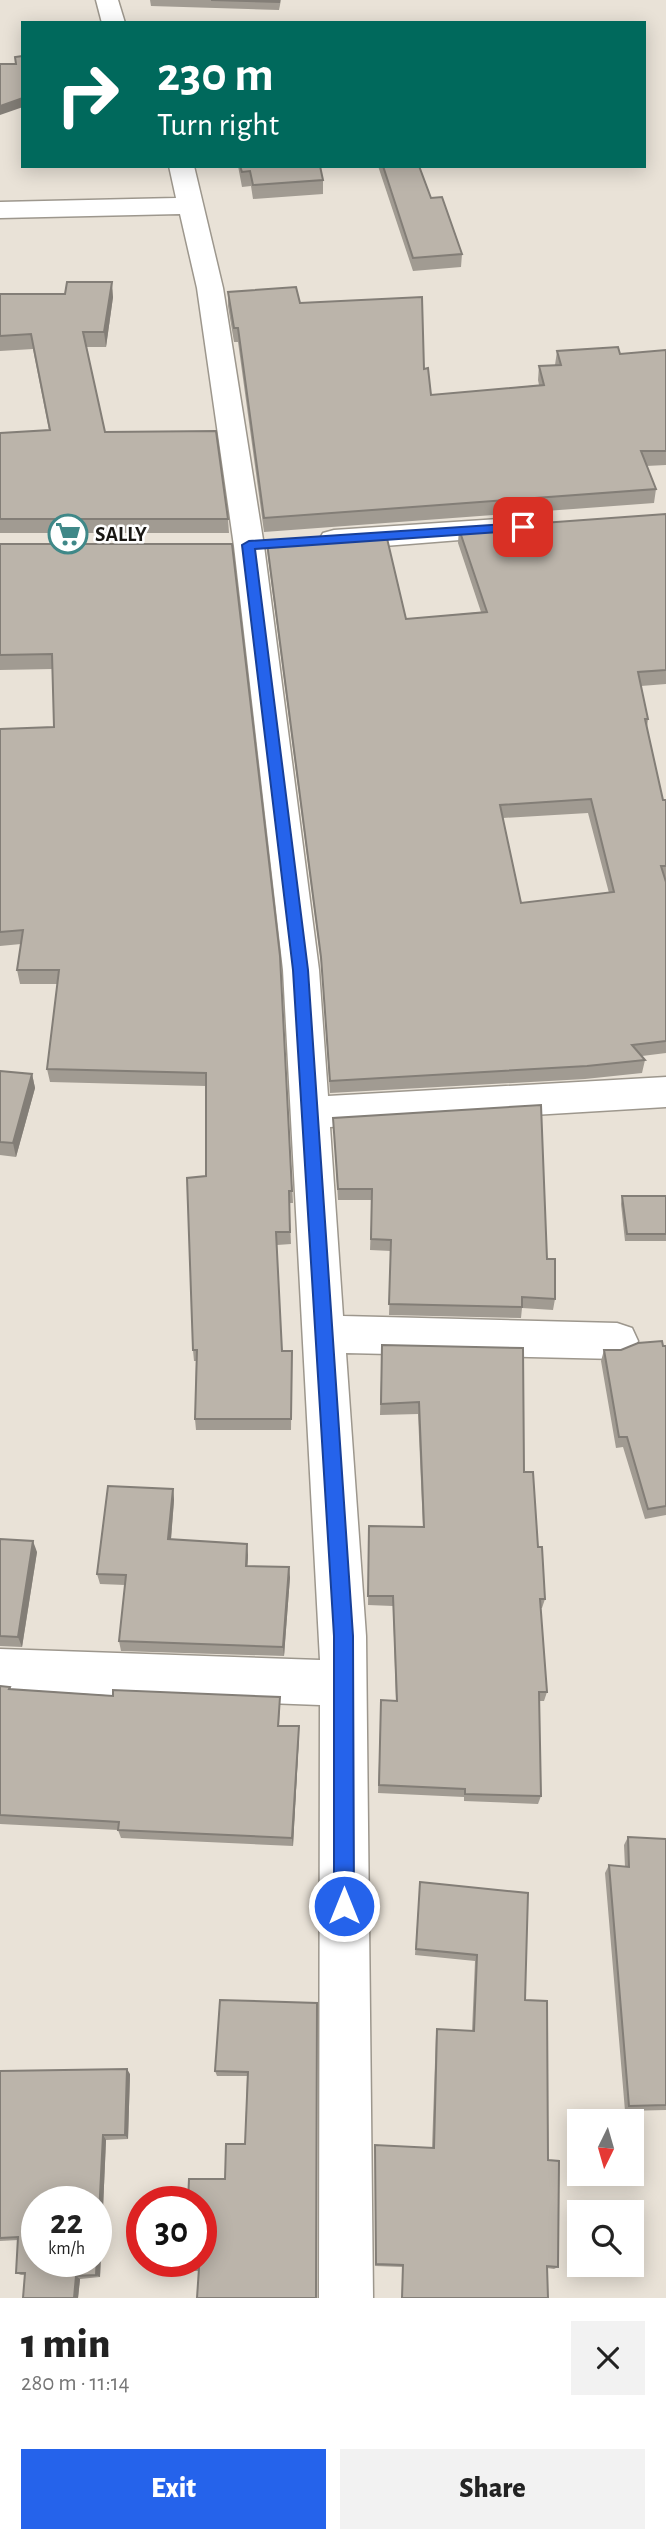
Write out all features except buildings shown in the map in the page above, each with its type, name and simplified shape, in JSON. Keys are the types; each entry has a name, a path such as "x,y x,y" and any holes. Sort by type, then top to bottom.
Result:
{"street":[{"path":"107,0 113,21"},
{"path":"182,168 210,288 262,544 301,970 343,1636 346,2298"},
{"path":"0,211 110,206 191,206"},
{"path":"262,544 536,526"},
{"path":"310,1113 666,1093"},
{"path":"325,1334 617,1341"},
{"path":"0,1671 204,1680 342,1682"}],"place":[{"name":"SALLY","path":"68,534"}],"route":[{"path":"344,1906 343,1636 301,970 249,545 523,527"}]}
